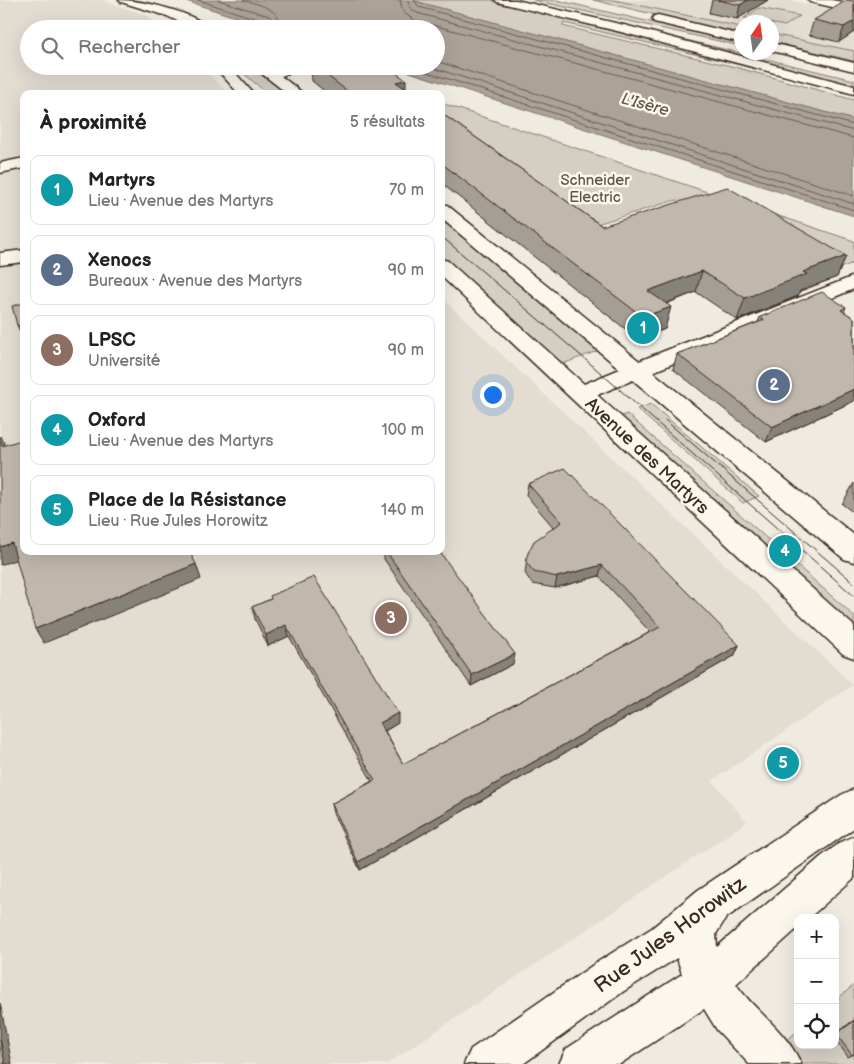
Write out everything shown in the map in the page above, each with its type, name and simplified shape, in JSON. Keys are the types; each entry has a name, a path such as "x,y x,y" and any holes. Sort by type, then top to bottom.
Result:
{"main road":[{"path":"125,0 171,13 185,20"},
{"path":"501,0 624,29 854,90"},
{"path":"515,0 734,47"},
{"path":"814,0 854,8"},
{"path":"155,10 168,20"},
{"path":"642,16 734,36"},
{"path":"779,47 854,63"},
{"path":"779,47 854,67"},
{"path":"779,58 854,76"},
{"path":"229,75 242,90"},
{"path":"272,76 291,90"},
{"path":"0,161 20,157"},
{"path":"0,168 20,164"},
{"path":"445,212 854,551"},
{"path":"0,259 20,256"},
{"name":"Avenue des Martyrs","path":"445,269 854,646"},
{"path":"580,394 854,282"},
{"name":"Rue Jules Horowitz","path":"486,1064 610,977 666,942 712,904 854,806"},
{"path":"581,1064 709,981 835,869 854,855"},
{"path":"712,904 696,929 696,962 732,1016 779,1064"}],"shaded area":[{"path":"0,0 102,0 148,16 152,20 20,20 20,75 209,75 225,90 20,90 20,555 445,555 445,301 853,685 712,781 747,822 387,1064 0,1064"},
{"path":"614,0 788,0 854,14 854,51 779,35 779,15 734,15 734,26"}],"green space":[{"path":"411,0 491,0 824,85 564,23 563,26 735,67 854,100 854,120"},
{"path":"533,0 556,0 734,41 734,44"},
{"path":"593,0 614,0 734,26 734,33"},
{"path":"759,8 800,16 785,26 779,25 779,15 748,15"},
{"path":"619,24 734,51 734,55"},
{"path":"779,35 854,51 854,61 779,44"},
{"path":"753,60 770,60 854,80 854,87"},
{"path":"246,75 264,75 284,90 263,90"},
{"name":"Schneider Electric","path":"445,104 854,241 854,263 842,267 825,258 697,211 676,200 590,226 445,125"},
{"path":"445,220 600,350 560,365 445,260"},
{"path":"651,404 759,496 743,503 637,409"},
{"path":"627,414 854,616 854,633 616,418"},
{"path":"854,985 854,1064 779,1064 769,1054 794,1034 794,1049 839,1049 839,998"}],"water":[{"name":"L'Isère","path":"183,0 411,0 854,120 854,216 419,75 445,75 445,20 244,20"}],"building":[{"path":"718,0 748,0 740,5"},
{"path":"847,0 854,1 854,21 844,27 814,20"},
{"path":"327,75 399,75 406,80 396,82 407,90 346,90"},
{"path":"445,116 602,226 727,187 846,256 803,272 807,274 745,298 702,271 648,291 671,307 643,317 445,166"},
{"path":"822,292 846,307 841,310 854,318 854,389 772,427 677,354 764,320 760,317"},
{"path":"20,304 20,326 17,325 12,306"},
{"path":"20,440 20,555 191,555 196,564 35,629 12,543 0,547 0,441 2,446"},
{"path":"565,468 739,645 358,862 331,804 375,780 286,625 266,635 252,607 271,599 270,596 314,577 398,713 380,723 403,764 660,627 602,565 557,577 534,572 526,562 534,541 562,522 528,484"},
{"path":"389,555 442,555 515,654 472,675"},
{"path":"854,1021 854,1054 852,1055 839,1038 839,1032"},
{"path":"0,1039 5,1064 0,1064"}],"tram line":[{"path":"445,239 586,360 854,596"},
{"path":"665,420 854,583"}],"place":[{"name":"Martyrs","path":"643,328"},
{"name":"Xenocs","path":"774,385"},
{"name":"Oxford","path":"785,551"},
{"name":"LPSC","path":"391,618"},
{"name":"Place de la Résistance","path":"783,763"}]}
